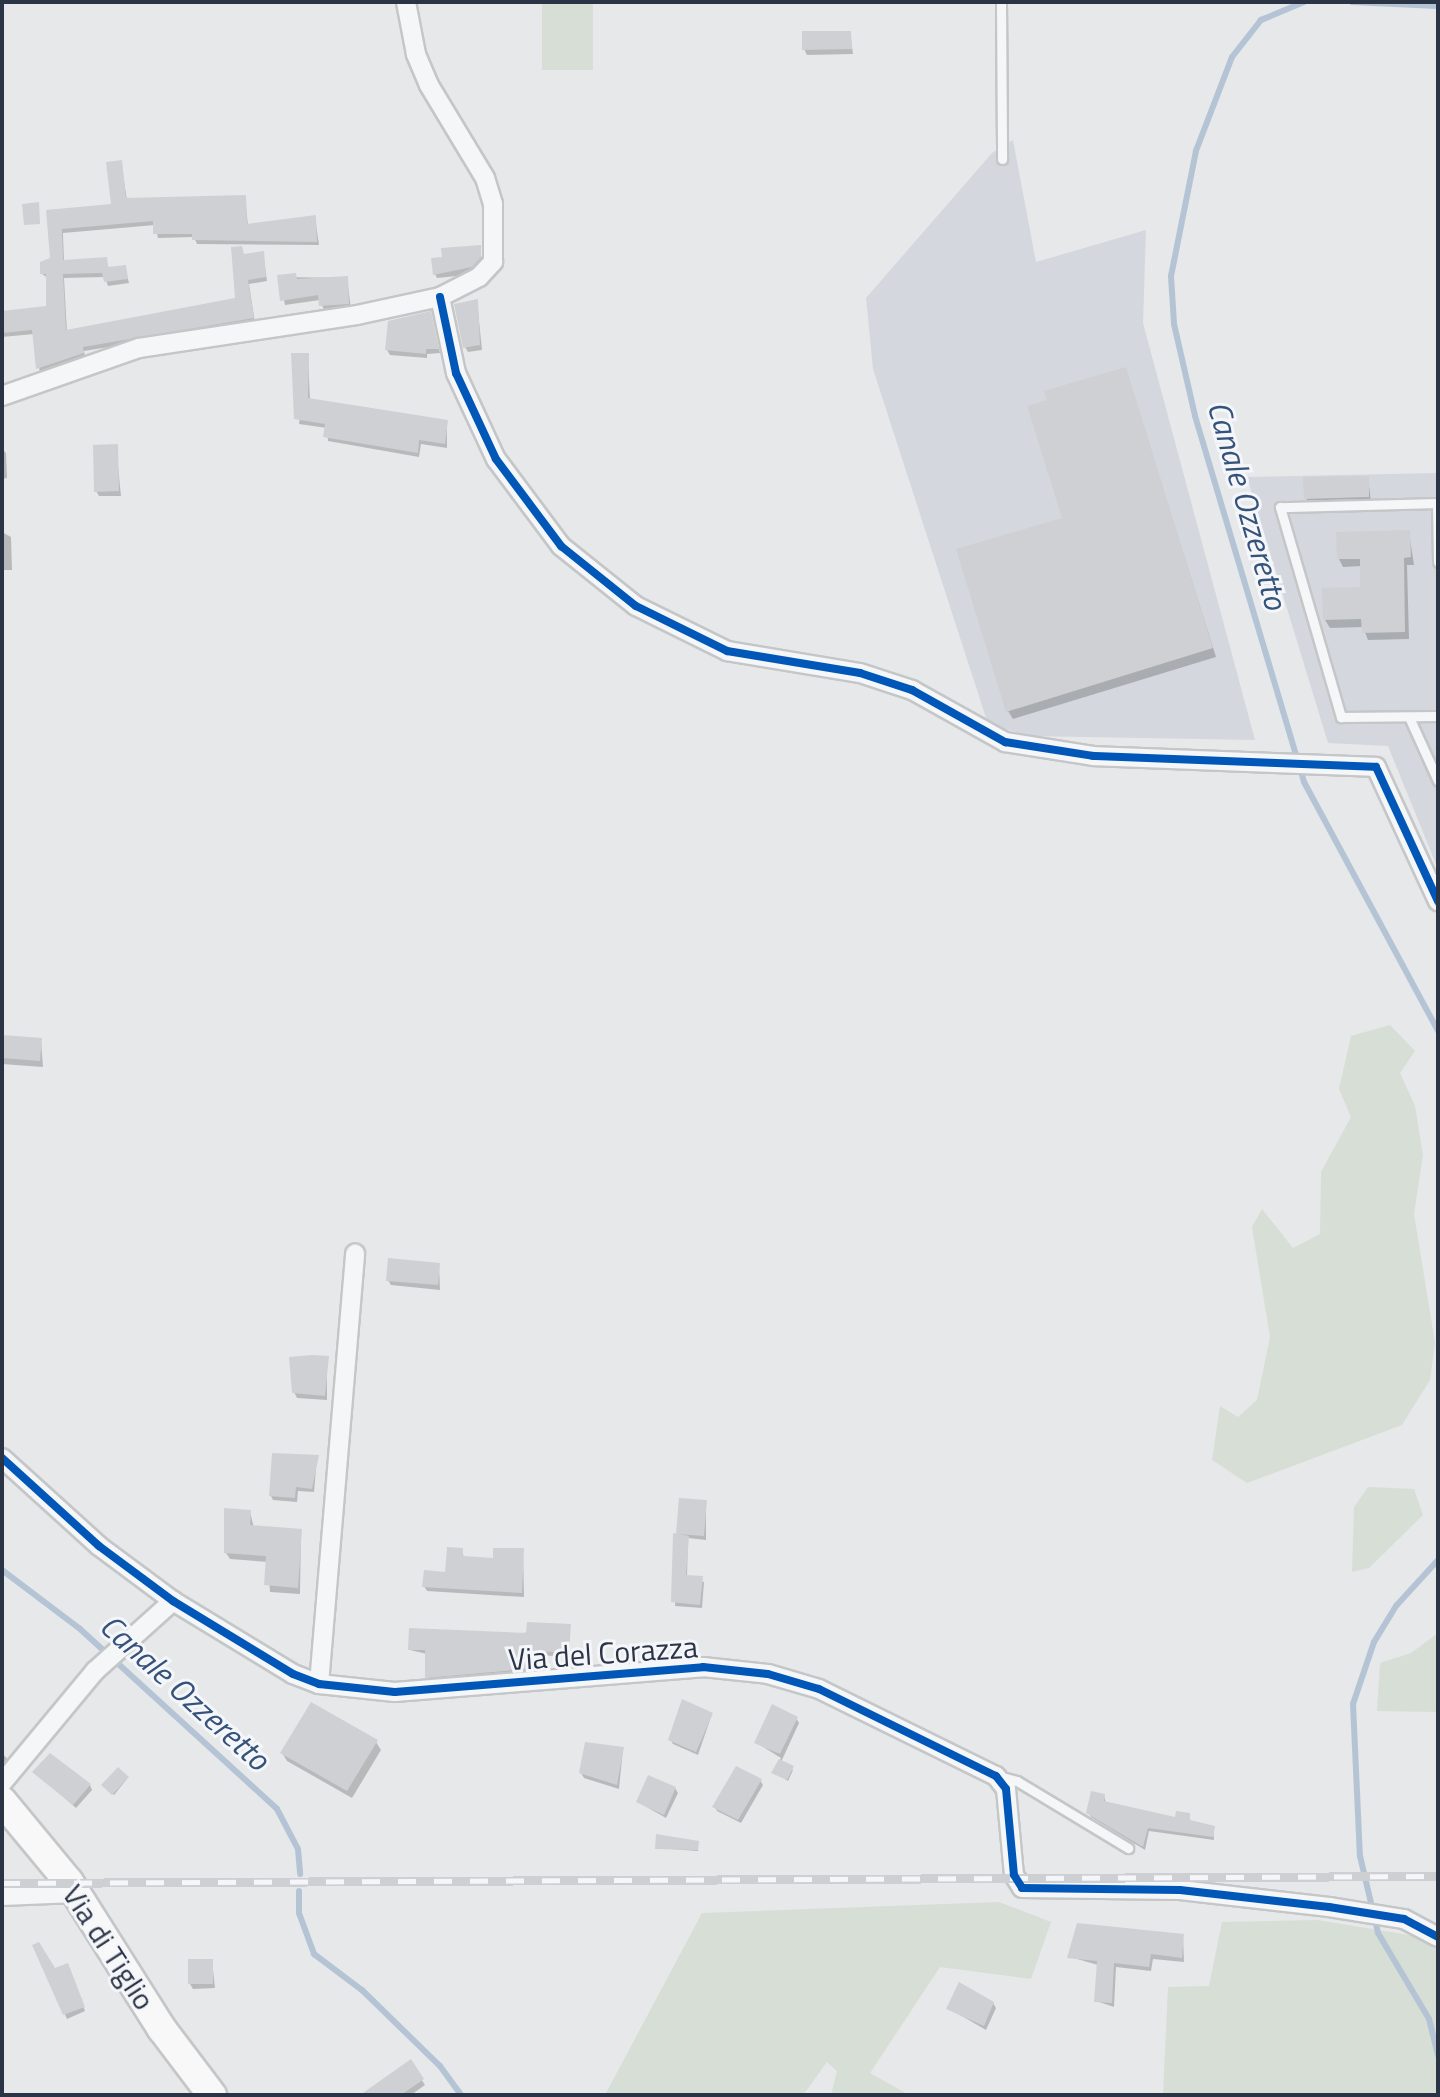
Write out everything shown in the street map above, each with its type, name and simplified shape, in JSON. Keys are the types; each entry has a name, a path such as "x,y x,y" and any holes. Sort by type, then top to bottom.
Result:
{"main road":[{"name":"Via di Tiglio","path":"2,1801 76,1893 162,2029 212,2095"}],"street":[{"path":"2,396 139,348 440,297 479,277 493,262 493,204 485,178 429,85 416,54 406,2"},
{"path":"440,297 456,373 496,459 561,546 636,606 727,651 860,673 912,690 1005,742 1093,756 1369,764 1381,772 1438,901"},
{"path":"319,1684 355,1254"},
{"name":"Via del Corazza","path":"2,1458 99,1546 173,1601 293,1674 319,1684 359,1692 408,1692 703,1667 768,1674 819,1689 996,1776"},
{"path":"2,1783 95,1671 119,1646 173,1601"},
{"path":"996,1776 1006,1789 1014,1875 1022,1888 1180,1890 1329,1907 1404,1919 1438,1937"},
{"path":"2,1896 76,1893"}],"lane":[{"path":"1001,2 1002,159"},
{"path":"1438,562 1438,503 1280,507 1341,717 1438,716"},
{"path":"1409,717 1438,781"},
{"path":"996,1776 1017,1781 1128,1848"}],"shaded area":[{"path":"542,2 593,2 593,70 542,70"},
{"path":"1013,140 1036,262 1146,230 1143,323 1255,740 1030,736 988,724 873,369 866,298 992,153"},
{"path":"1438,473 1438,869 1388,746 1328,743 1247,477"},
{"path":"1390,1025 1415,1051 1400,1073 1415,1106 1423,1155 1414,1214 1435,1343 1430,1380 1402,1425 1247,1483 1212,1460 1220,1406 1238,1417 1257,1400 1270,1337 1252,1227 1262,1209 1293,1248 1320,1234 1321,1172 1351,1117 1339,1089 1351,1036"},
{"path":"1368,1487 1414,1489 1423,1515 1369,1568 1352,1572 1354,1507"},
{"path":"1438,1633 1438,1712 1377,1711 1380,1663 1411,1653"},
{"path":"999,1902 1051,1922 1031,1979 940,1967 870,2073 909,2095 831,2095 837,2071 827,2062 803,2095 605,2095 702,1913"},
{"path":"1317,1920 1415,1936 1438,1950 1438,2095 1163,2095 1168,1987 1209,1986 1222,1922"}],"building":[{"path":"802,31 851,31 852,49 802,50"},
{"path":"122,160 126,198 246,195 247,224 316,215 317,242 192,240 192,234 153,234 153,221 62,229 63,260 107,257 108,267 126,265 128,279 104,282 102,273 63,274 66,330 235,298 231,247 242,246 244,254 264,251 266,277 248,280 254,318 83,347 84,353 36,369 32,330 2,333 2,311 46,306 46,274 40,274 40,262 50,258 46,210 111,204 106,162"},
{"path":"39,202 40,224 24,225 22,204"},
{"path":"481,245 481,257 472,267 433,275 431,258 442,257 441,248"},
{"path":"296,273 297,279 348,276 349,304 319,306 318,295 280,301 277,275"},
{"path":"478,299 480,345 463,348 454,304"},
{"path":"431,311 439,349 426,349 426,354 385,350 388,321"},
{"path":"291,353 309,353 308,398 448,420 445,444 419,440 418,453 323,437 325,424 294,419"},
{"path":"1126,367 1213,648 1006,712 956,549 1062,518 1027,406 1047,400 1044,391"},
{"path":"118,444 119,491 94,492 93,445"},
{"path":"1369,476 1369,497 1304,499 1303,477"},
{"path":"1410,530 1411,557 1404,558 1405,632 1362,633 1361,619 1323,620 1322,588 1360,587 1360,559 1337,559 1336,532"},
{"path":"2,1035 42,1038 40,1061 2,1058"},
{"path":"388,1258 440,1263 438,1285 386,1281"},
{"path":"329,1356 325,1396 292,1393 289,1357"},
{"path":"272,1453 319,1455 312,1489 296,1487 295,1498 269,1496"},
{"path":"679,1498 707,1500 704,1536 676,1534"},
{"path":"224,1508 251,1510 250,1525 302,1529 298,1588 264,1585 266,1556 224,1553"},
{"path":"673,1533 689,1536 686,1575 703,1576 700,1605 671,1602"},
{"path":"447,1547 463,1548 463,1556 493,1558 493,1548 524,1548 522,1593 422,1587 424,1570 445,1572"},
{"path":"527,1622 571,1624 569,1653 537,1651 537,1664 525,1664 526,1669 425,1678 425,1650 408,1650 409,1628 526,1633"},
{"path":"682,1699 713,1713 696,1752 668,1740"},
{"path":"311,1702 378,1740 347,1791 280,1753"},
{"path":"772,1704 798,1717 780,1754 754,1743"},
{"path":"585,1742 624,1747 617,1785 579,1773"},
{"path":"50,1753 91,1784 73,1805 32,1772"},
{"path":"779,1759 794,1766 787,1780 771,1773"},
{"path":"736,1766 762,1779 738,1820 712,1807"},
{"path":"118,1767 129,1777 112,1795 101,1785"},
{"path":"648,1775 676,1787 664,1815 636,1802"},
{"path":"1091,1791 1105,1794 1104,1801 1175,1817 1176,1811 1190,1813 1190,1820 1215,1826 1213,1837 1148,1828 1143,1847 1086,1813"},
{"path":"656,1834 699,1841 698,1850 655,1849"},
{"path":"1077,1923 1184,1934 1182,1958 1151,1954 1149,1967 1114,1963 1112,2003 1094,2002 1097,1961 1067,1958"},
{"path":"39,1942 55,1968 68,1963 85,2007 63,2015 32,1945"},
{"path":"188,1959 213,1959 213,1984 188,1984"},
{"path":"959,1982 994,2002 984,2026 946,2009"},
{"path":"411,2059 424,2079 401,2095 360,2095"}],"waterway":[{"name":"Canale Ozzeretto","path":"1304,2 1261,20 1232,57 1196,151 1171,276 1174,324 1195,416 1304,782 1438,1031"},
{"name":"Canale Ozzeretto","path":"1352,2 1438,6"},
{"name":"Canale Ozzeretto","path":"1438,1560 1396,1606 1374,1642 1353,1704 1360,1856 1378,1933 1429,2019 1438,2055"},
{"name":"Canale Ozzeretto","path":"2,1570 79,1628 277,1809 298,1849 300,1874"},
{"name":"Canale Ozzeretto","path":"299,1891 299,1913 314,1954 362,1990 440,2066 461,2095"}],"railway":[{"path":"2,1883 1438,1876"}],"cycle path":[{"path":"440,297 456,373 496,459 561,546 636,606 727,651 860,673 912,690 1005,742 1093,756 1376,767 1438,901"},
{"path":"2,1458 99,1546 173,1601 293,1674 319,1684 395,1692 703,1667 768,1674 819,1689 996,1776 1006,1789 1014,1875 1022,1888 1180,1890 1329,1907 1404,1919 1438,1937"}]}
